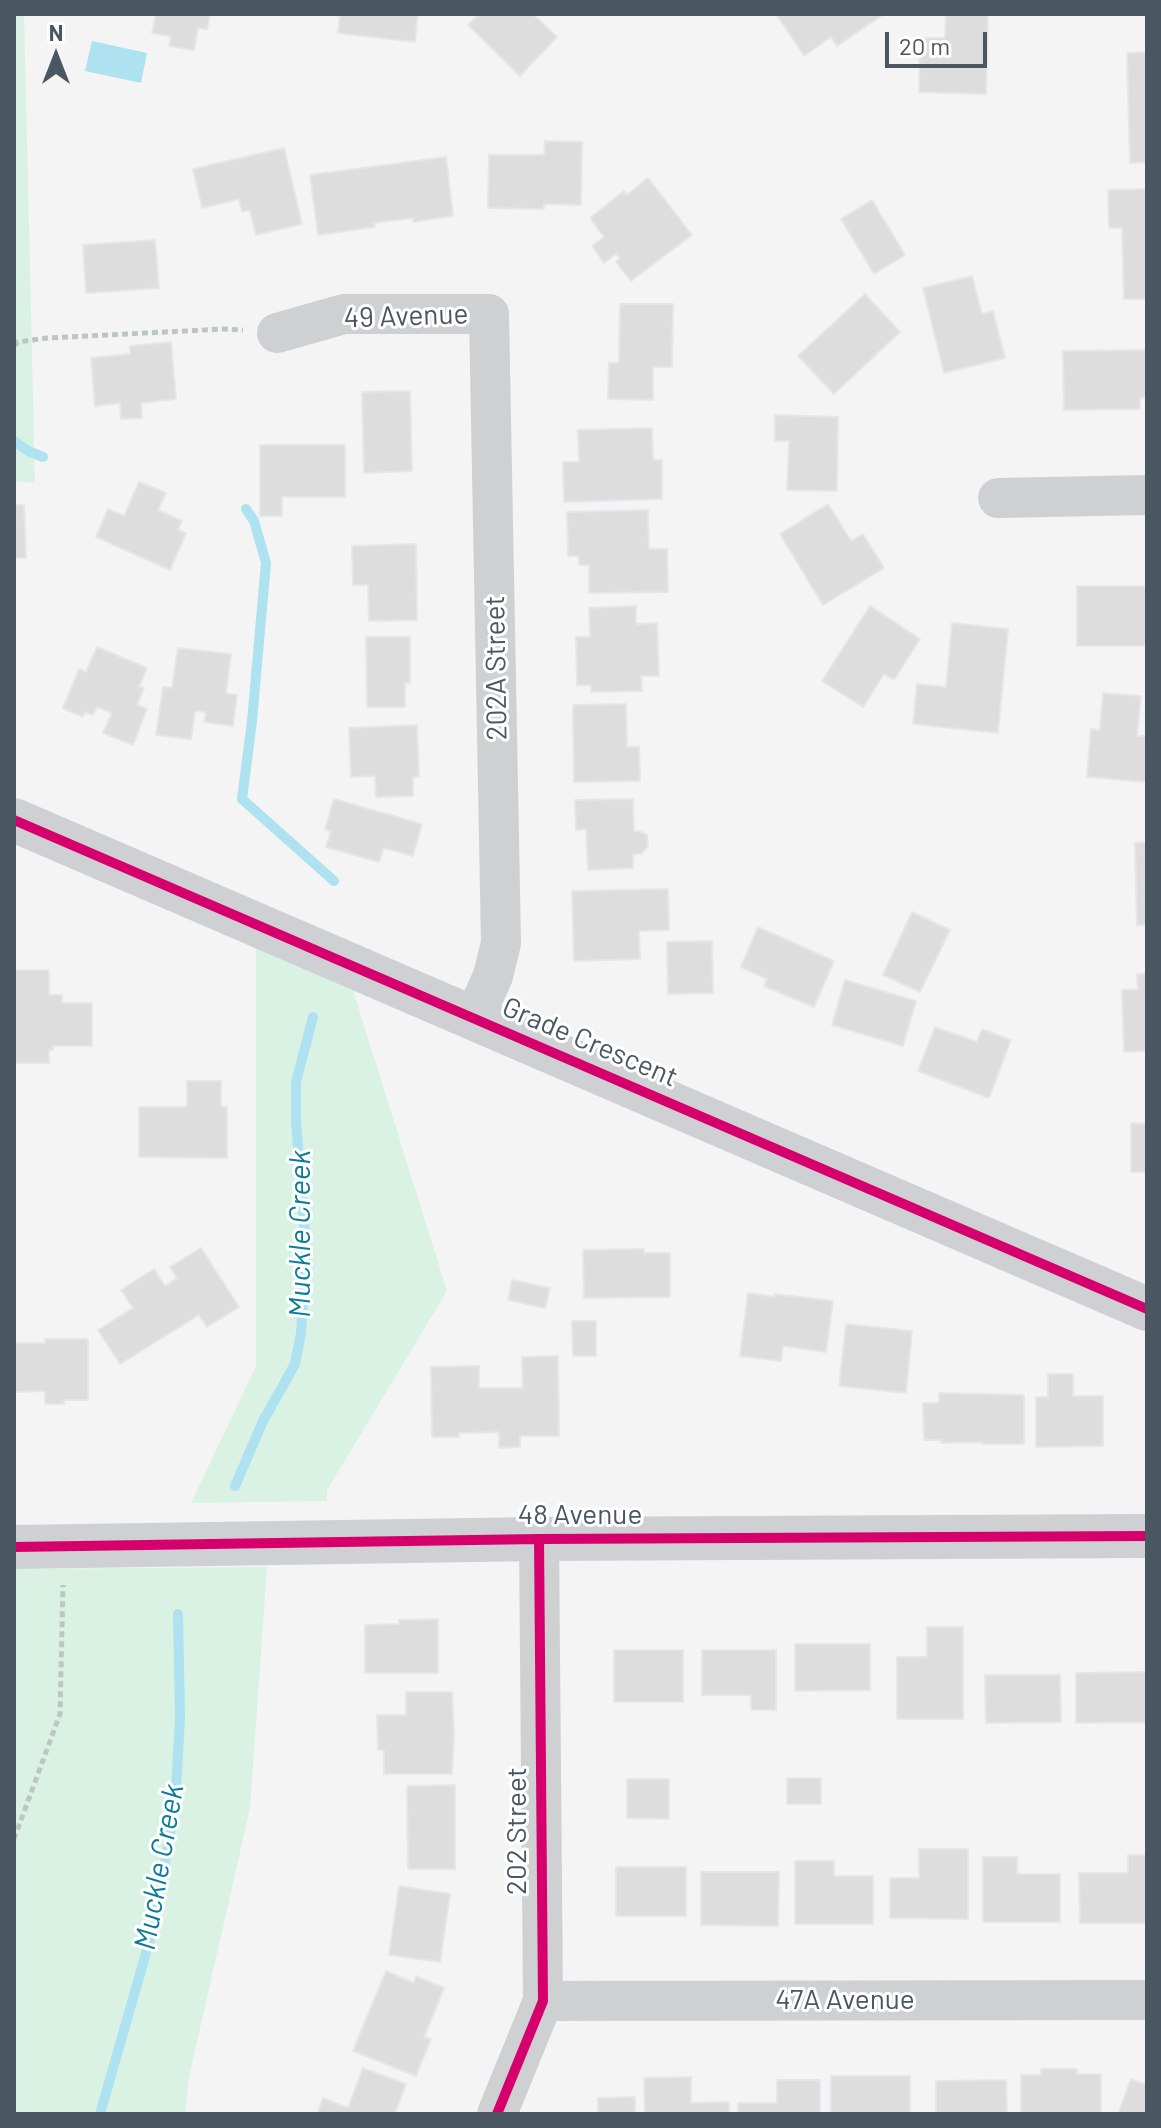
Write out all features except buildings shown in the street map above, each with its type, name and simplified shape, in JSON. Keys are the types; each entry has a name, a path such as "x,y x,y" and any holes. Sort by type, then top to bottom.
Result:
{"street":[{"name":"49 Avenue","path":"277,333 344,314 489,314"},
{"name":"202A Street","path":"474,1018 493,976 501,943 489,314"},
{"path":"998,498 1147,495"},
{"name":"Grade Crescent","path":"14,820 1147,1309"},
{"name":"48 Avenue","path":"14,1547 539,1539 1147,1536"},
{"name":"202 Street","path":"497,2114 543,2001 539,1539"},
{"name":"47A Avenue","path":"543,2001 1147,2000"}],"path":[{"path":"14,346 18,342 47,338 211,330 277,333"},
{"path":"14,1839 60,1714 63,1572"}],"green space":[{"path":"14,14 24,14 35,483 14,481"},
{"path":"256,944 352,987 447,1291 327,1490 327,1501 191,1503 256,1366"},
{"path":"267,1567 250,1808 189,2077 185,2114 14,2114 14,1569"}],"water":[{"path":"92,41 147,53 141,83 85,71"}],"waterway":[{"name":"Muckle Creek","path":"14,441 43,457"},
{"name":"Muckle Creek","path":"246,509 254,521 266,563 242,799 334,881"},
{"name":"Muckle Creek","path":"235,1486 263,1421 295,1364 301,1333 306,1246 296,1122 296,1082 313,1017"},
{"name":"Muckle Creek","path":"100,2114 154,1925 175,1806 180,1718 178,1614"}],"cycle path":[{"path":"14,820 1147,1309"},
{"path":"14,1547 539,1539 1147,1536"},
{"path":"497,2114 543,2001 539,1539"}]}
